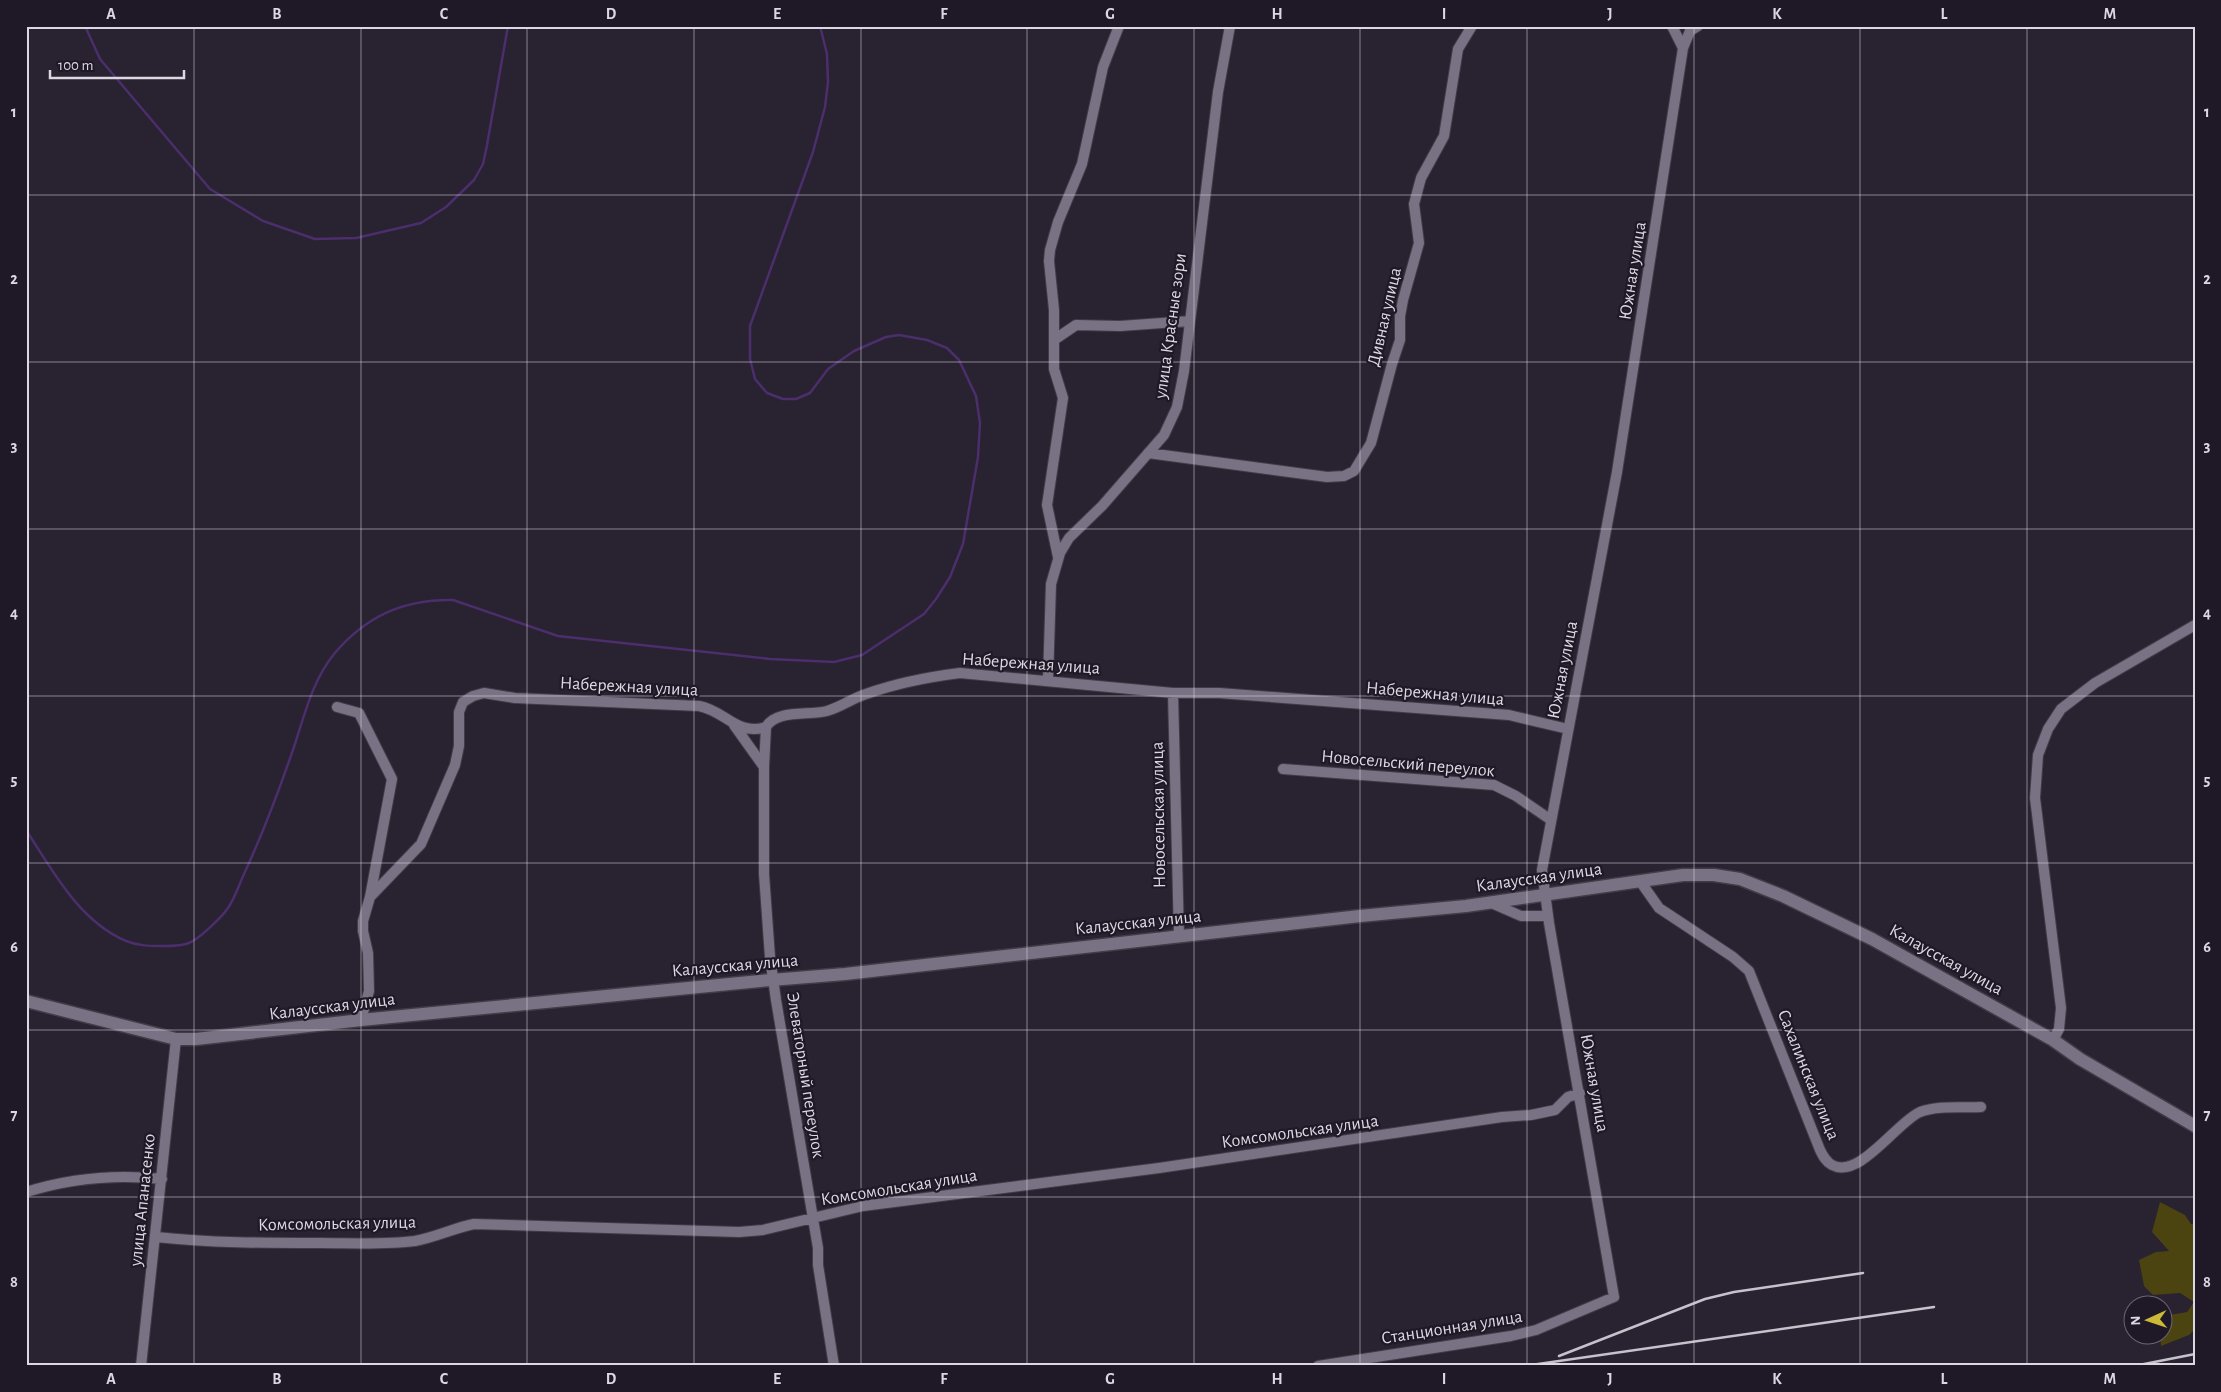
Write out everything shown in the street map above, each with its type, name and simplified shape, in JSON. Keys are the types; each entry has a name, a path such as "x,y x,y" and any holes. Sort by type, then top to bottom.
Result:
{"street":[{"path":"1058,557 1047,505 1062,398 1054,370 1050,250 1058,222 1082,164 1103,67 1119,26"},
{"name":"улица Красные зори","path":"1048,680 1051,584 1058,557 1069,538 1164,435 1174,416 1180,396 1218,92 1230,26"},
{"name":"Дивная улица","path":"1148,453 1327,478 1344,476 1357,467 1371,442 1400,340 1400,316 1403,300 1419,243 1414,204 1421,178 1444,136 1458,49 1472,26"},
{"path":"1672,26 1683,48"},
{"path":"1683,48 1690,31 1698,26"},
{"name":"Южная улица","path":"1614,1296 1544,894 1542,870 1617,472 1683,48"},
{"path":"1054,340 1076,325 1120,326 1190,321"},
{"path":"1164,435 1168,446 1177,456"},
{"path":"2053,1040 2059,1029 2061,1008 2035,798 2038,755 2048,729 2061,709 2095,683 2195,625"},
{"name":"Набережная улица","path":"370,897 421,844 455,766 459,746 459,712 463,702 473,696 492,693 515,698 694,706 710,710 749,730 766,727 771,719 828,711 865,694 928,677 960,673 1173,692 1219,693 1508,715 1568,729"},
{"name":"Новосельская улица","path":"1173,692 1179,936"},
{"path":"337,707 359,713 392,779 370,897 363,921 368,953 369,991 361,1020"},
{"path":"732,722 764,767"},
{"name":"Элеваторный переулок","path":"766,727 764,874 773,980 834,1366"},
{"name":"Новосельский переулок","path":"1283,769 1494,785 1516,796 1550,820"},
{"name":"Калаусская улица","path":"26,1001 176,1039 196,1039 255,1034 361,1020 845,974 1489,902 1683,875 1704,875 1740,879 1762,886 1872,939 2053,1040 2096,1069 2195,1126"},
{"name":"Сахалинская улица","path":"1640,881 1659,908 1733,956 1749,971 1820,1150 1833,1166 1841,1168 1857,1164 1920,1112 1942,1108 1981,1107"},
{"path":"1489,902 1521,916 1548,916"},
{"name":"улица Апанасенко","path":"141,1366 176,1039"},
{"name":"Комсомольская улица","path":"156,1237 264,1243 372,1243 414,1241 440,1236 458,1227 474,1224 739,1232 763,1230 863,1206 1160,1168 1502,1117 1530,1115 1555,1110 1568,1097 1580,1093"},
{"path":"26,1192 66,1180 116,1177 162,1179"},
{"name":"Станционная улица","path":"1318,1366 1511,1336 1536,1330 1614,1296"}],"shaded area":[{"path":"2160,1202 2185,1215 2191,1224 2195,1224 2195,1329 2189,1335 2174,1341 2174,1314 2187,1312 2194,1302 2180,1293 2152,1294 2144,1286 2139,1260 2156,1252 2169,1251 2152,1232"}],"waterway":[{"path":"85,26 100,59 210,189 263,221 315,239 356,238 421,223 446,207 474,180 483,164 508,26"},
{"path":"26,830 68,893 94,921 109,932 126,941 140,945 183,945 193,941 210,927 225,912 233,900 271,809 310,697 320,675 334,654 346,641 359,629 387,612 418,603 435,600 453,600 558,636 770,659 834,662 862,655 924,614 950,577 963,544 978,457 980,423 976,396 959,360 947,348 927,340 899,335 886,337 854,351 828,369 810,393 796,399 783,399 767,393 755,379 750,359 750,326 813,152 825,107 828,82 827,54 820,26"}],"railway":[{"path":"1559,1356 1705,1299 1734,1292 1863,1273"},
{"path":"1524,1366 1934,1307"},
{"path":"2134,1366 2195,1354"}]}
